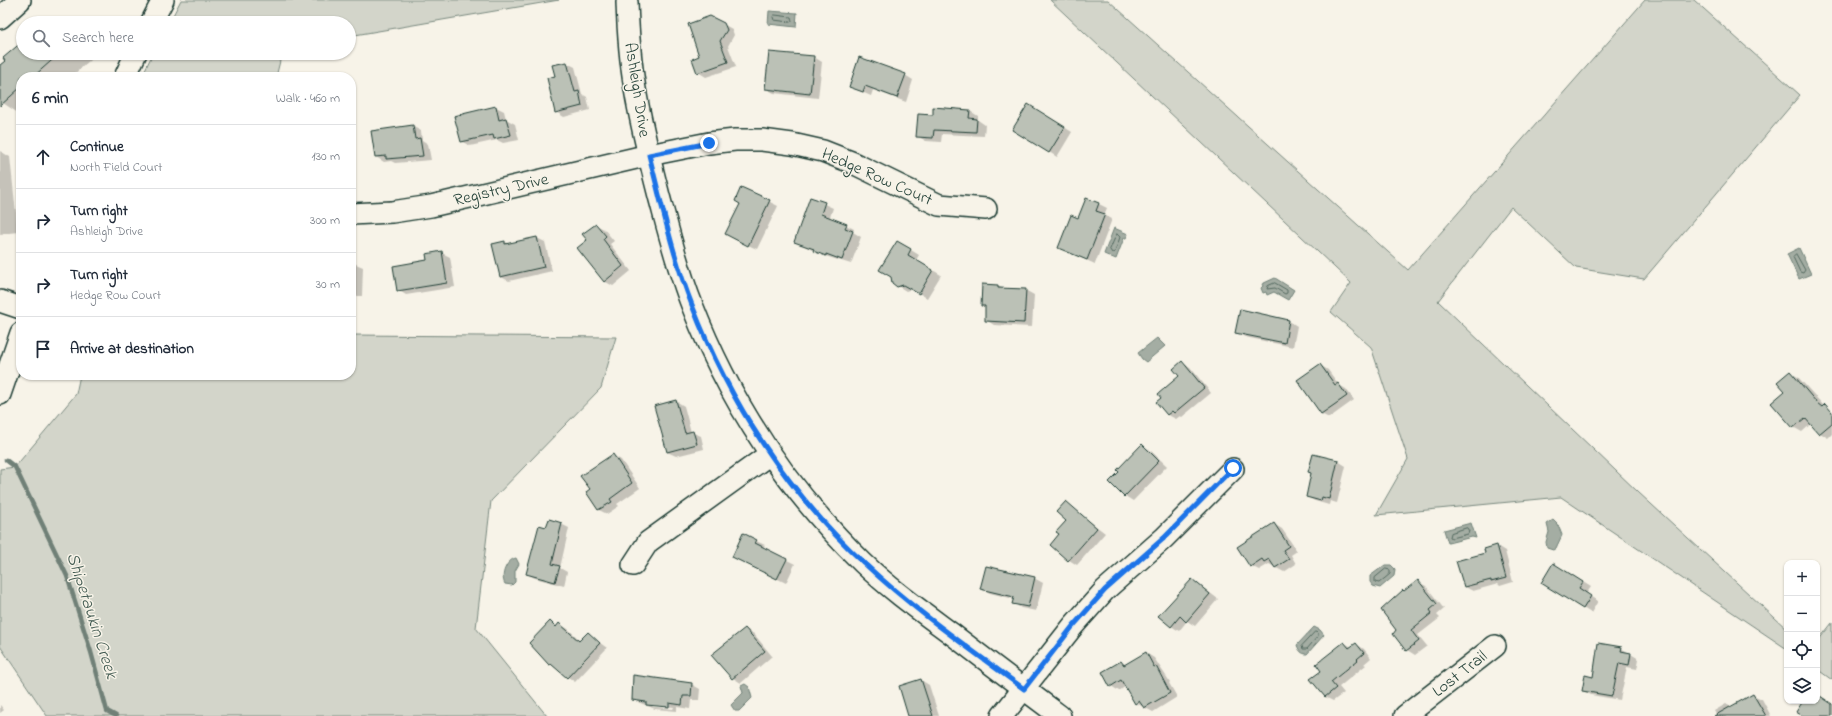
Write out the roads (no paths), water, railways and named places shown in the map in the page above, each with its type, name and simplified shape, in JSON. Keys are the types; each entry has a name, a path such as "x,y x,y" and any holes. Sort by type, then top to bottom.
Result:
{"street":[{"path":"0,18 20,0"},
{"path":"154,16 162,0"},
{"name":"Ashleigh Drive","path":"627,2 629,46 635,90 649,155 676,258 691,304 710,348 737,402 770,454 798,492 830,529 864,564 900,596 1060,716"},
{"path":"127,72 133,60"},
{"name":"Hedge Row Court","path":"649,155 709,143 735,140 762,140 792,144 822,151 852,162 939,205 986,209"},
{"name":"Registry Drive","path":"356,214 392,212 431,206 649,155"},
{"path":"0,301 16,306"},
{"path":"0,394 16,348"},
{"path":"633,565 648,542 770,454"},
{"path":"1002,716 1073,626 1105,590 1164,538 1233,468"},
{"name":"Lost Trail","path":"1405,716 1495,646"}],"water":[{"path":"769,11 797,13 796,27 768,24"},
{"path":"1114,228 1128,234 1126,238 1124,238 1116,259 1104,254"},
{"path":"1799,248 1811,274 1799,279 1787,254"},
{"path":"1275,278 1294,290 1288,300 1274,292 1267,295 1266,292 1263,293 1261,288 1263,286 1262,284"},
{"path":"1157,338 1165,346 1146,362 1138,353"},
{"path":"1553,520 1558,525 1562,535 1556,548 1553,550 1547,548 1546,542 1549,532 1547,524"},
{"path":"1471,523 1476,538 1472,537 1448,543 1444,530"},
{"path":"516,558 519,564 515,571 515,582 512,585 505,584 503,577 505,569 512,559"},
{"path":"1385,565 1391,565 1395,569 1394,576 1380,588 1373,586 1370,582 1370,576"},
{"path":"1314,627 1320,630 1324,635 1307,654 1302,653 1297,645"},
{"path":"745,684 749,687 752,698 739,711 735,711 731,705 743,693 741,686"}],"waterway":[{"name":"Shipetaukin Creek","path":"6,460 15,467 67,576 91,652 107,711 116,716"}]}
